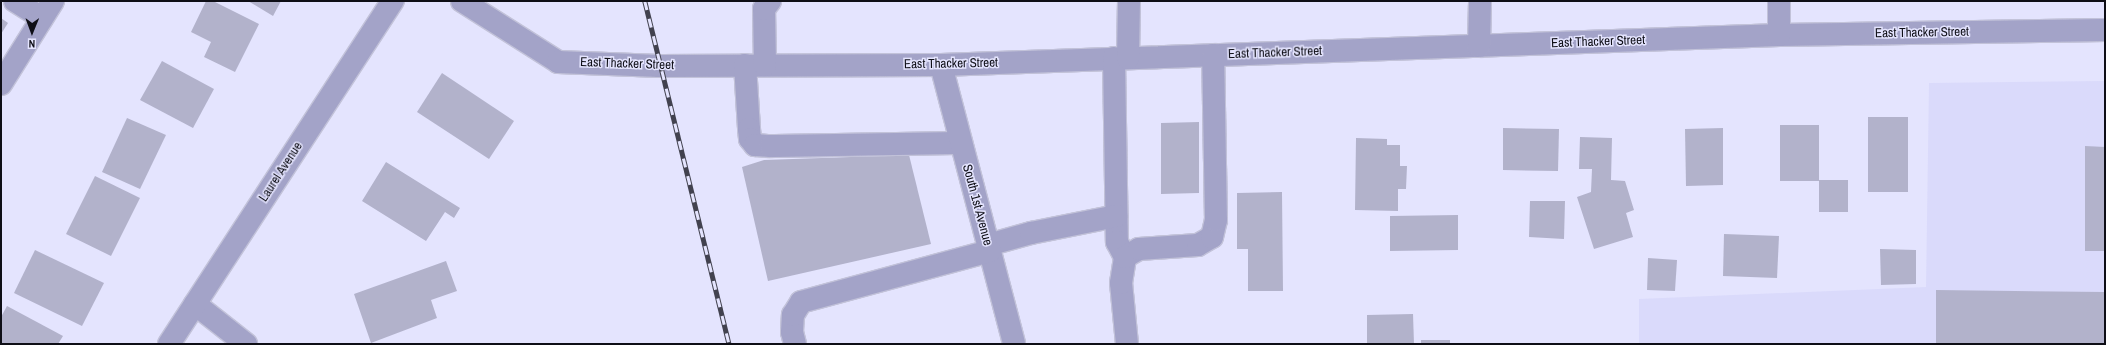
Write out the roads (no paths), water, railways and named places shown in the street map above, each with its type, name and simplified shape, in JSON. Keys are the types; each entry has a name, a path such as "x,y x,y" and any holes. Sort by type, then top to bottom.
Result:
{"street":[{"path":"1,84 48,10 15,1"},
{"name":"Laurel Avenue","path":"169,344 393,1"},
{"name":"East Thacker Street","path":"462,1 558,62 659,66 941,65 1779,36 2105,30"},
{"path":"770,1 764,9 755,65 749,130 750,139 755,144 771,146 961,143"},
{"path":"1127,344 1121,283 1125,257 1117,242 1116,216 1121,58 1129,1"},
{"path":"1479,46 1480,1"},
{"path":"1779,1 1779,36"},
{"path":"1125,257 1139,249 1198,244 1212,237 1216,220 1213,55"},
{"name":"South 1st Avenue","path":"941,65 1014,344"},
{"path":"795,344 792,332 792,315 801,302 989,248 1031,233 1116,216"},
{"path":"195,304 246,344"}],"railway":[{"path":"645,1 729,344"}]}
